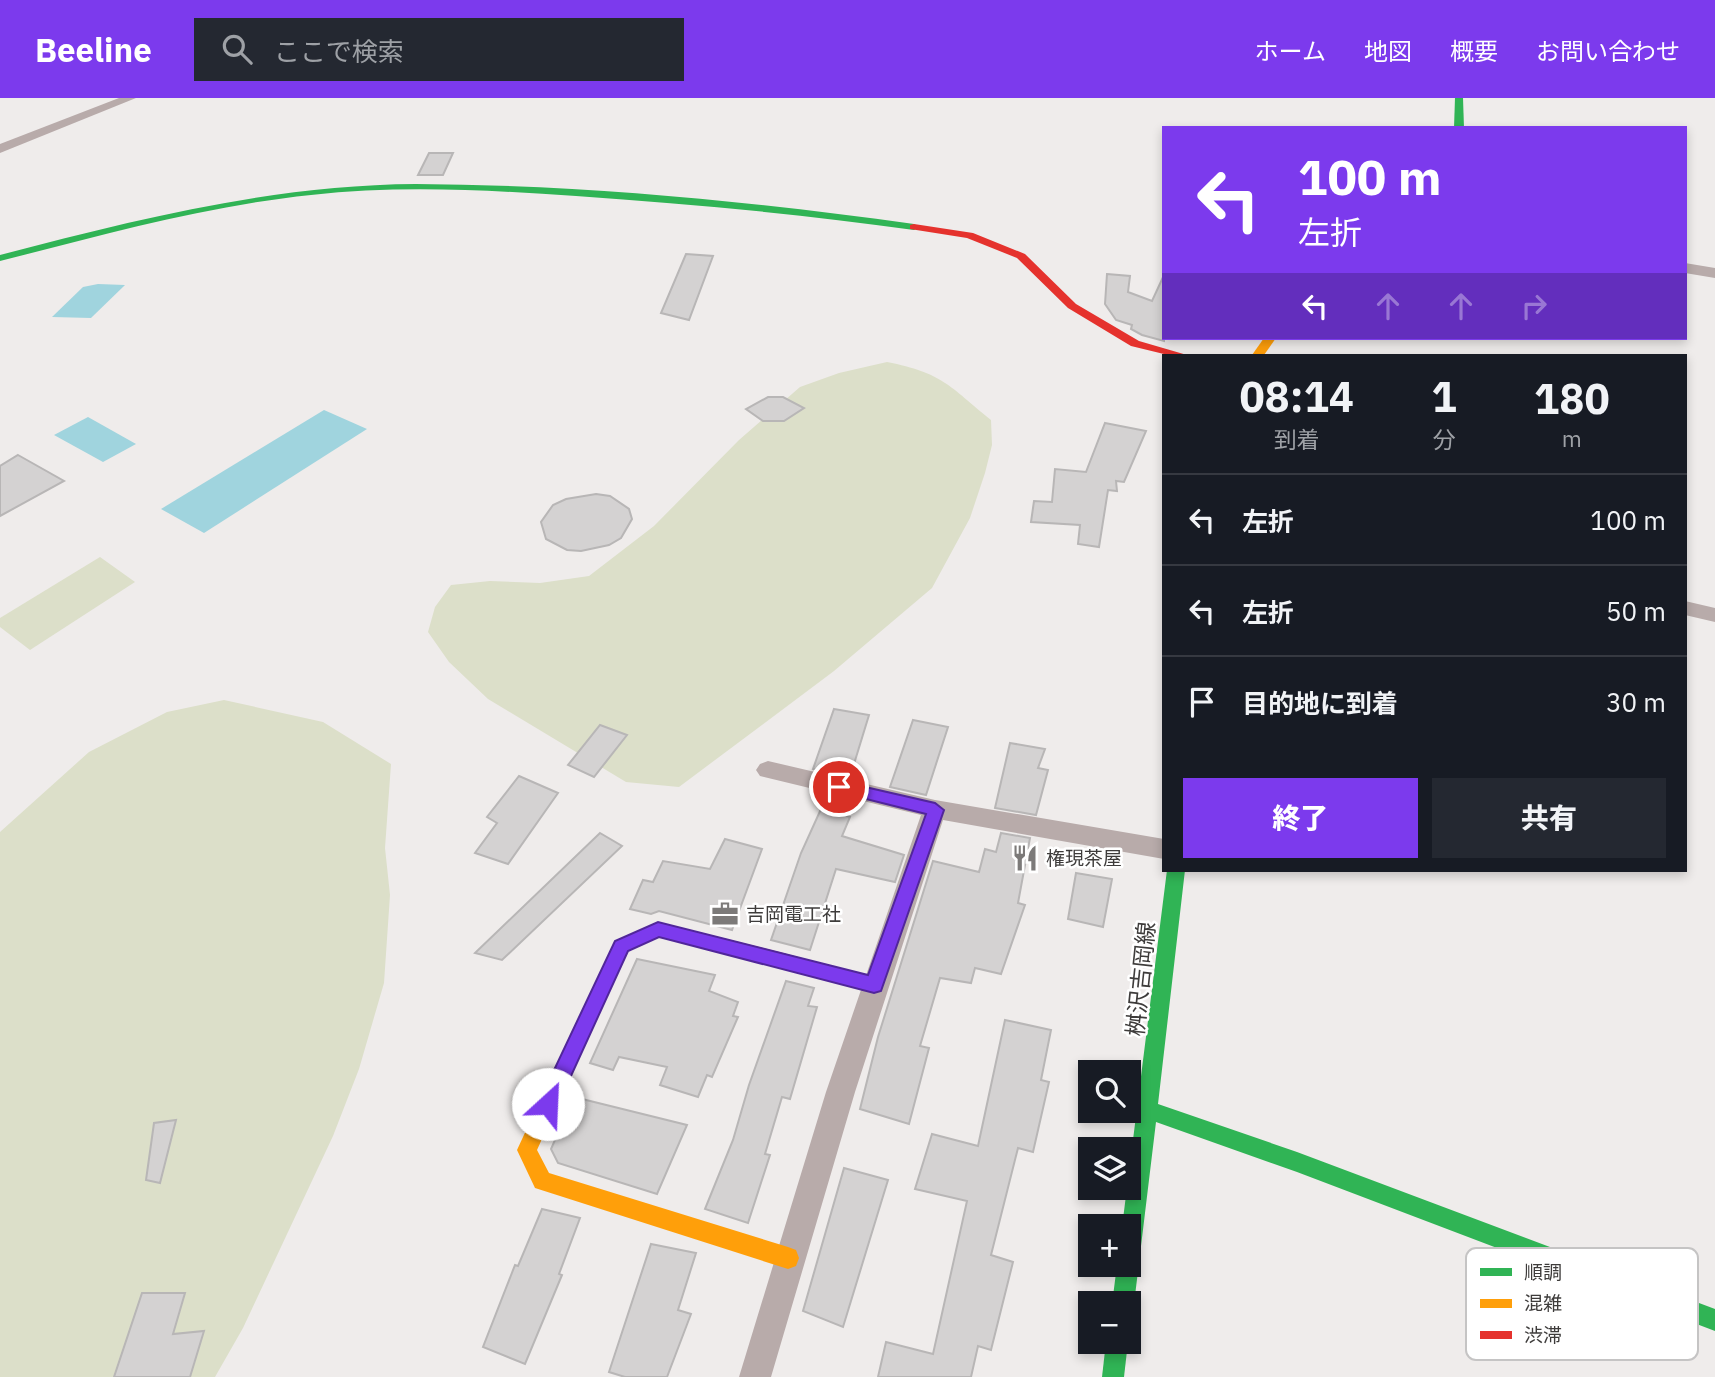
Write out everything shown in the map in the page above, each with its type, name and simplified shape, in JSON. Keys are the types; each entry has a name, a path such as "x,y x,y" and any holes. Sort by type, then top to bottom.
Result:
{"street":[{"path":"0,149 130,98"},
{"path":"1459,98 1459,126"},
{"path":"0,258 145,220 230,203 358,188 493,188 665,199 813,212 969,235 1021,256 1072,306 1135,344 1177,354"},
{"path":"1687,268 1715,273"},
{"path":"1687,608 1715,615"},
{"path":"768,770 935,810 1162,849"},
{"path":"755,1377 788,1258 874,985 935,810"},
{"name":"桝沢吉岡線","path":"1135,1214 1176,872"},
{"path":"788,1258 542,1181 527,1150 621,946 658,929 874,985"},
{"path":"1149,1110 1297,1162 1525,1248"},
{"path":"1698,1314 1715,1320"},
{"path":"1113,1377 1116,1354"}],"green space":[{"path":"887,362 921,371 944,382 991,420 992,445 970,518 932,588 834,671 679,787 626,782 488,699 449,662 428,632 435,607 451,585 490,581 540,583 589,576 654,526 739,440 800,387 839,373"},
{"path":"100,557 135,582 30,650 0,627 0,618"},
{"path":"224,700 323,722 391,764 385,848 390,895 384,983 359,1069 333,1136 243,1328 215,1377 0,1377 0,832 89,752 167,712"}],"water":[{"path":"98,284 125,285 91,318 52,317 83,287"},
{"path":"324,410 367,429 204,533 161,509"},
{"path":"88,417 136,444 103,462 54,435"}],"building":[{"path":"429,153 453,153 443,175 418,175"},
{"path":"686,254 713,256 689,320 661,313"},
{"path":"1107,274 1130,276 1128,292 1152,301 1162,279 1164,341 1142,335 1131,329 1132,325 1116,320 1105,304"},
{"path":"768,397 783,397 804,408 784,421 763,421 746,409"},
{"path":"1105,423 1146,431 1124,482 1116,481 1117,491 1108,490 1099,547 1078,544 1080,525 1031,522 1034,501 1052,502 1055,469 1086,472"},
{"path":"18,455 64,481 0,516 0,466"},
{"path":"596,494 610,496 629,509 632,519 621,538 609,545 581,551 567,550 546,539 541,522 553,505 566,499"},
{"path":"834,709 869,715 850,777 813,769"},
{"path":"913,720 948,727 926,795 890,787"},
{"path":"600,725 627,735 594,777 568,765"},
{"path":"1010,743 1045,749 1038,768 1048,770 1036,815 995,808"},
{"path":"519,776 558,793 508,864 475,853 497,823 487,817"},
{"path":"821,809 850,817 842,836 904,855 895,882 836,869 810,950 771,940 801,853"},
{"path":"600,833 622,846 502,960 475,953"},
{"path":"1001,833 1030,838 1018,903 1025,905 1001,974 975,968 971,983 940,978 920,1046 929,1048 909,1124 860,1109 878,1037 933,861 979,872 985,849 996,852"},
{"path":"725,839 762,849 732,930 659,911 651,914 630,909 643,880 653,882 663,861 710,869"},
{"path":"1076,873 1112,879 1103,927 1068,919"},
{"path":"637,959 715,975 709,991 738,1002 733,1016 738,1017 712,1077 707,1075 698,1097 660,1085 667,1067 619,1057 613,1070 590,1063"},
{"path":"786,981 814,988 808,1006 817,1007 790,1099 782,1097 765,1154 770,1155 748,1223 705,1209 733,1140 749,1085"},
{"path":"1005,1020 1051,1030 1041,1080 1049,1082 1033,1152 1018,1148 991,1255 1013,1262 991,1350 978,1346 971,1377 878,1377 886,1342 933,1354 967,1201 915,1189 932,1134 978,1146"},
{"path":"574,1097 687,1125 657,1194 558,1163 551,1149"},
{"path":"176,1120 160,1183 146,1180 154,1123"},
{"path":"844,1168 888,1180 843,1327 803,1311"},
{"path":"542,1209 580,1218 559,1274 562,1275 525,1364 483,1347 515,1265 518,1266"},
{"path":"651,1244 696,1253 678,1310 691,1314 667,1377 625,1377 609,1372"},
{"path":"142,1293 185,1293 173,1334 204,1331 190,1377 114,1377"}],"traffic: fast":[{"path":"1459,98 1459,126"},
{"path":"0,258 133,224 222,205 313,191 388,187 502,189 669,200 791,211 914,227"},
{"path":"1134,1214 1176,872"},
{"path":"783,961 874,985"},
{"path":"1149,1110 1297,1162 1525,1248"},
{"path":"1125,1291 1126,1277"},
{"path":"1698,1314 1715,1320"},
{"path":"1113,1377 1116,1354"}],"traffic: slow":[{"path":"1259,354 1269,340"},
{"path":"580,1035 527,1150 542,1181 788,1258"}],"traffic: jam":[{"path":"914,227 969,235 1021,256 1072,306 1135,344 1177,354"},
{"path":"580,1035 621,946 658,929 783,961"}],"place":[{"name":"権現茶屋","path":"1025,858"},
{"name":"吉岡電工社","path":"725,914"}],"route":[{"path":"548,1104 621,946 658,929 874,985 935,810 839,787"}]}
